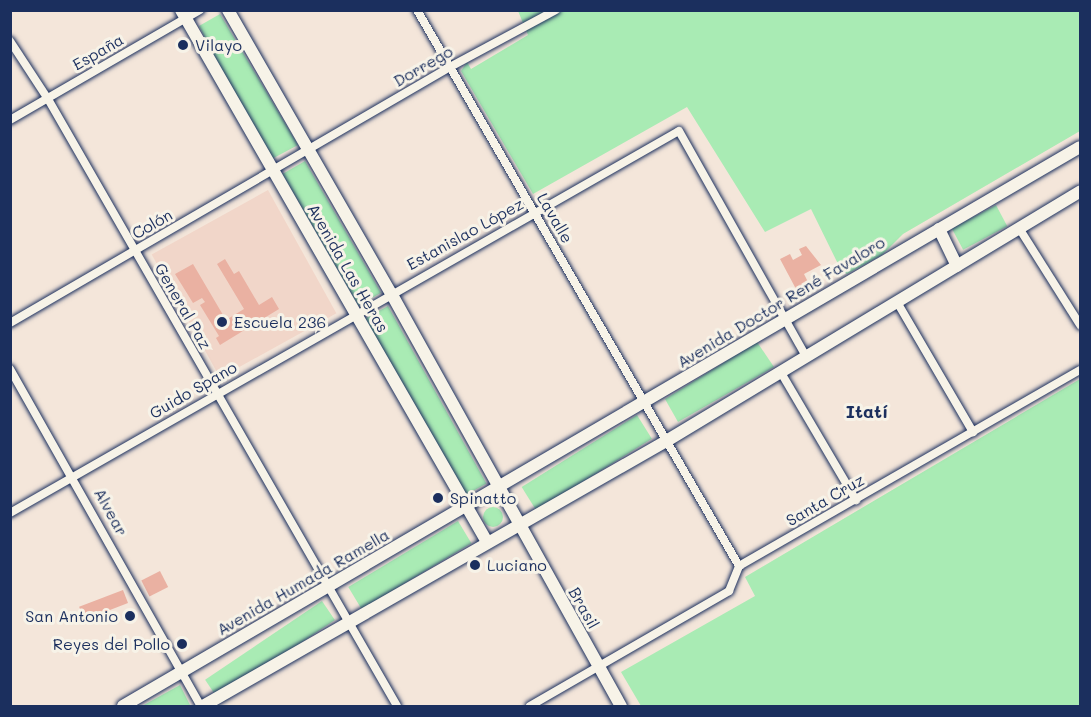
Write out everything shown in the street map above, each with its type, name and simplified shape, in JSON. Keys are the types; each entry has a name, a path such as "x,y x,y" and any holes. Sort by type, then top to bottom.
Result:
{"main road":[{"name":"Avenida Las Heras","path":"228,10 391,293 500,487 518,526"},
{"name":"Avenida Las Heras","path":"183,15 487,542"},
{"name":"Avenida Doctor René Favaloro","path":"500,487 786,317 1080,147"},
{"path":"202,706 668,441 780,370 1080,191"},
{"path":"939,229 957,266"},
{"name":"Avenida Humada Ramella","path":"123,706 500,487"},
{"name":"Brasil","path":"518,526 621,706"}],"street":[{"name":"España","path":"10,120 183,15 200,10"},
{"name":"Lavalle","path":"417,10 739,566"},
{"name":"Dorrego","path":"308,150 450,67 556,10"},
{"name":"General Paz","path":"10,41 48,99 347,625 398,706"},
{"name":"Estanislao López","path":"391,293 679,131 786,317"},
{"name":"Colón","path":"10,323 308,150"},
{"path":"1019,228 1080,325"},
{"name":"Guido Spano","path":"10,513 391,293"},
{"path":"897,302 973,432"},
{"path":"786,317 805,355"},
{"name":"Alvear","path":"10,369 74,476 202,706"},
{"path":"780,370 856,500"},
{"name":"Santa Cruz","path":"739,566 1080,370"},
{"path":"530,706 729,591 739,566"}],"shaded area":[{"path":"268,190 336,313 220,378 152,254"}],"green space":[{"path":"518,11 1080,11 1080,131 903,234 882,255 847,274 841,270 811,209 765,232 687,107 533,194 461,71 467,62 471,69 528,35"},
{"path":"220,14 298,145 268,161 199,26"},
{"path":"305,161 381,293 358,306 282,174"},
{"path":"996,205 1007,226 963,250 952,228"},
{"path":"388,306 486,484 464,496 365,319"},
{"path":"757,342 774,367 678,422 665,399"},
{"path":"1080,379 1080,706 641,706 621,672 755,596 745,577"},
{"path":"637,415 652,439 537,511 522,487"},
{"path":"493,507 500,510 503,517 500,524 493,527 486,524 483,517 486,510"},
{"path":"458,521 471,543 362,609 348,587"},
{"path":"322,601 335,620 218,699 205,680"},
{"path":"180,685 190,705 142,706"}],"building":[{"path":"806,246 821,265 804,274 808,282 796,289 780,259 790,254 793,260 802,255 799,249"},
{"path":"225,259 234,274 239,271 259,305 272,297 279,309 220,345 216,338 219,336 200,305 205,302 202,298 193,303 175,274 193,264 226,320 244,309 217,264"},
{"path":"160,571 168,587 149,597 141,581"},
{"path":"123,590 128,603 84,620 79,607"}],"place":[{"name":"Vilayo","path":"183,45"},
{"name":"Escuela 236","path":"222,322"},
{"name":"Spinatto","path":"438,498"},
{"name":"Luciano","path":"475,565"},
{"name":"San Antonio","path":"130,616"},
{"name":"Reyes del Pollo","path":"182,644"}],"district":[{"name":"Itatí","path":"867,411"}]}
